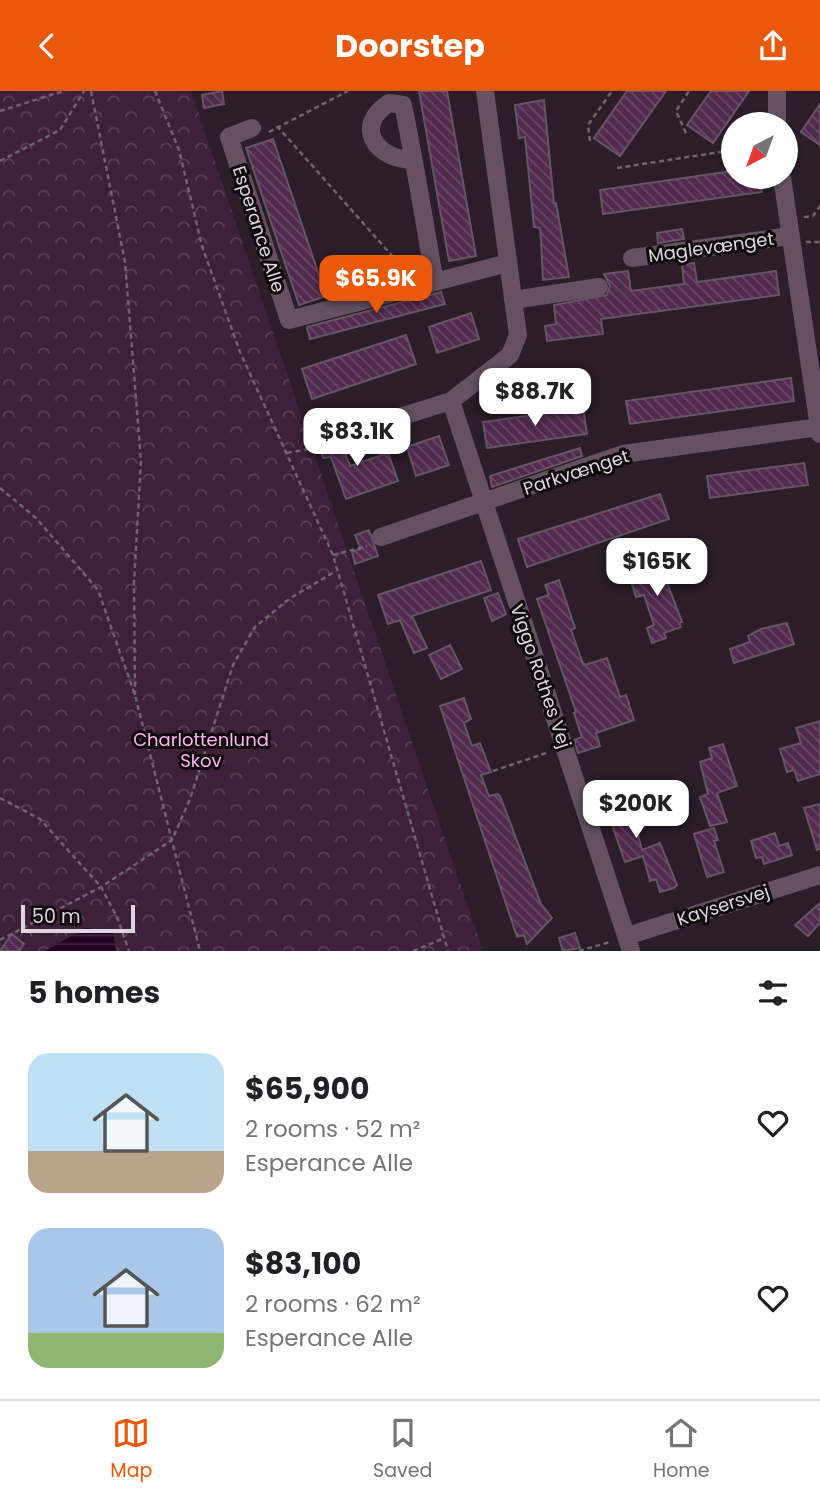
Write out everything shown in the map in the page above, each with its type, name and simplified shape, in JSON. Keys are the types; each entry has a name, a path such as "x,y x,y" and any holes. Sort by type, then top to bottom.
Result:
{"street":[{"path":"348,433 451,401 510,355 516,346 518,335 485,91"},
{"path":"777,91 777,112"},
{"name":"Esperance Alle","path":"252,128 229,137 289,320 434,273 508,263"},
{"path":"413,160 434,273"},
{"path":"784,189 820,431"},
{"name":"Maglevænget","path":"632,258 790,236"},
{"path":"513,300 600,287"},
{"name":"Viggo Rothes Vej","path":"451,401 629,944"},
{"name":"Parkvænget","path":"381,537 624,454 820,431"},
{"name":"Kaysersvej","path":"629,944 820,875"}],"path":[{"path":"0,111 64,91"},
{"path":"0,161 60,130 84,91"},
{"path":"91,91 125,262 140,448 134,582 135,695"},
{"path":"155,91 179,150 202,246 240,352 334,555 336,571 448,951"},
{"path":"252,128 268,132 348,91"},
{"path":"590,141 588,124 612,91"},
{"path":"685,133 676,111 689,91"},
{"path":"277,126 394,258 434,273"},
{"path":"617,168 721,152"},
{"path":"286,453 329,446 348,433"},
{"path":"0,488 36,518 98,590 135,695 200,950 206,951"},
{"path":"334,555 376,543 381,537"},
{"path":"0,940 101,887 172,840 190,799 233,665 255,627 289,599 336,571"},
{"path":"493,771 565,747"},
{"path":"0,798 40,819 101,887 117,917 129,951"},
{"path":"412,951 443,939"},
{"path":"579,951 629,944"}],"green space":[{"name":"Charlottenlund Skov","path":"0,91 191,91 483,951 116,951 113,932 86,928 45,951 0,951"}],"shaded area":[{"path":"86,928 113,932 116,951 45,951"}],"building":[{"path":"222,91 224,104 204,108 202,95"},
{"path":"419,91 447,91 476,256 449,261"},
{"path":"627,91 666,91 620,156 594,138"},
{"path":"711,91 749,91 734,112 721,112 721,131 713,143 687,125"},
{"path":"544,100 554,203 569,277 543,280 540,228 534,227 525,137 519,138 515,105"},
{"path":"820,104 820,145 801,132"},
{"path":"273,139 326,296 299,305 246,148"},
{"path":"721,173 721,189 762,189 762,192 603,214 600,190"},
{"path":"682,229 684,239 658,243 657,233"},
{"path":"694,263 697,282 776,271 779,295 601,319 603,334 547,341 545,326 556,324 554,305 607,295 610,286 604,274 628,271 631,291 684,284 682,265"},
{"path":"441,292 445,304 310,339 307,327"},
{"path":"471,313 479,339 437,353 429,327"},
{"path":"406,335 416,364 312,399 302,369"},
{"path":"791,378 794,401 630,424 626,401"},
{"path":"583,408 587,434 487,448 483,422"},
{"path":"337,432 350,466 388,453 398,481 346,499 331,457 323,458 317,438"},
{"path":"439,436 449,465 416,476 407,447"},
{"path":"580,448 582,456 492,487 490,476"},
{"path":"804,463 808,485 710,498 707,476"},
{"path":"660,494 669,519 527,567 518,539"},
{"path":"369,530 378,556 355,564 352,552 361,549 355,535"},
{"path":"655,551 682,622 679,623 681,627 664,633 666,638 652,643 647,628 654,625 644,595 636,597 631,581 645,577 640,555"},
{"path":"481,561 491,590 412,616 427,648 414,653 400,620 388,624 378,595"},
{"path":"559,580 575,628 571,630 582,661 585,665 607,658 620,697 626,695 634,720 596,733 600,746 578,753 574,740 582,737 574,713 576,712 537,599 549,595 545,585"},
{"path":"498,593 506,614 492,621 484,598"},
{"path":"787,623 794,644 734,663 730,649 750,642 748,636 761,629"},
{"path":"450,645 462,669 441,679 429,655"},
{"path":"464,698 471,719 464,723 472,746 480,743 491,772 481,775 489,796 500,796 541,904 552,918 527,944 524,935 517,937 440,706"},
{"path":"820,721 820,774 798,781 794,770 787,772 780,749 801,743 796,728"},
{"path":"723,744 737,786 717,793 727,822 710,826 700,797 708,794 700,762 712,758 709,748"},
{"path":"624,786 642,850 660,843 677,885 674,888 660,892 656,879 650,881 643,856 625,862 601,793"},
{"path":"820,804 820,849 817,850 804,808"},
{"path":"714,828 718,840 714,841 724,872 707,877 694,834"},
{"path":"775,833 779,846 788,843 792,855 764,864 762,857 756,858 751,841"},
{"path":"820,903 820,923 808,936 795,925"},
{"path":"575,933 580,948 563,951 559,938"},
{"path":"12,934 24,944 19,951 0,951"}]}
